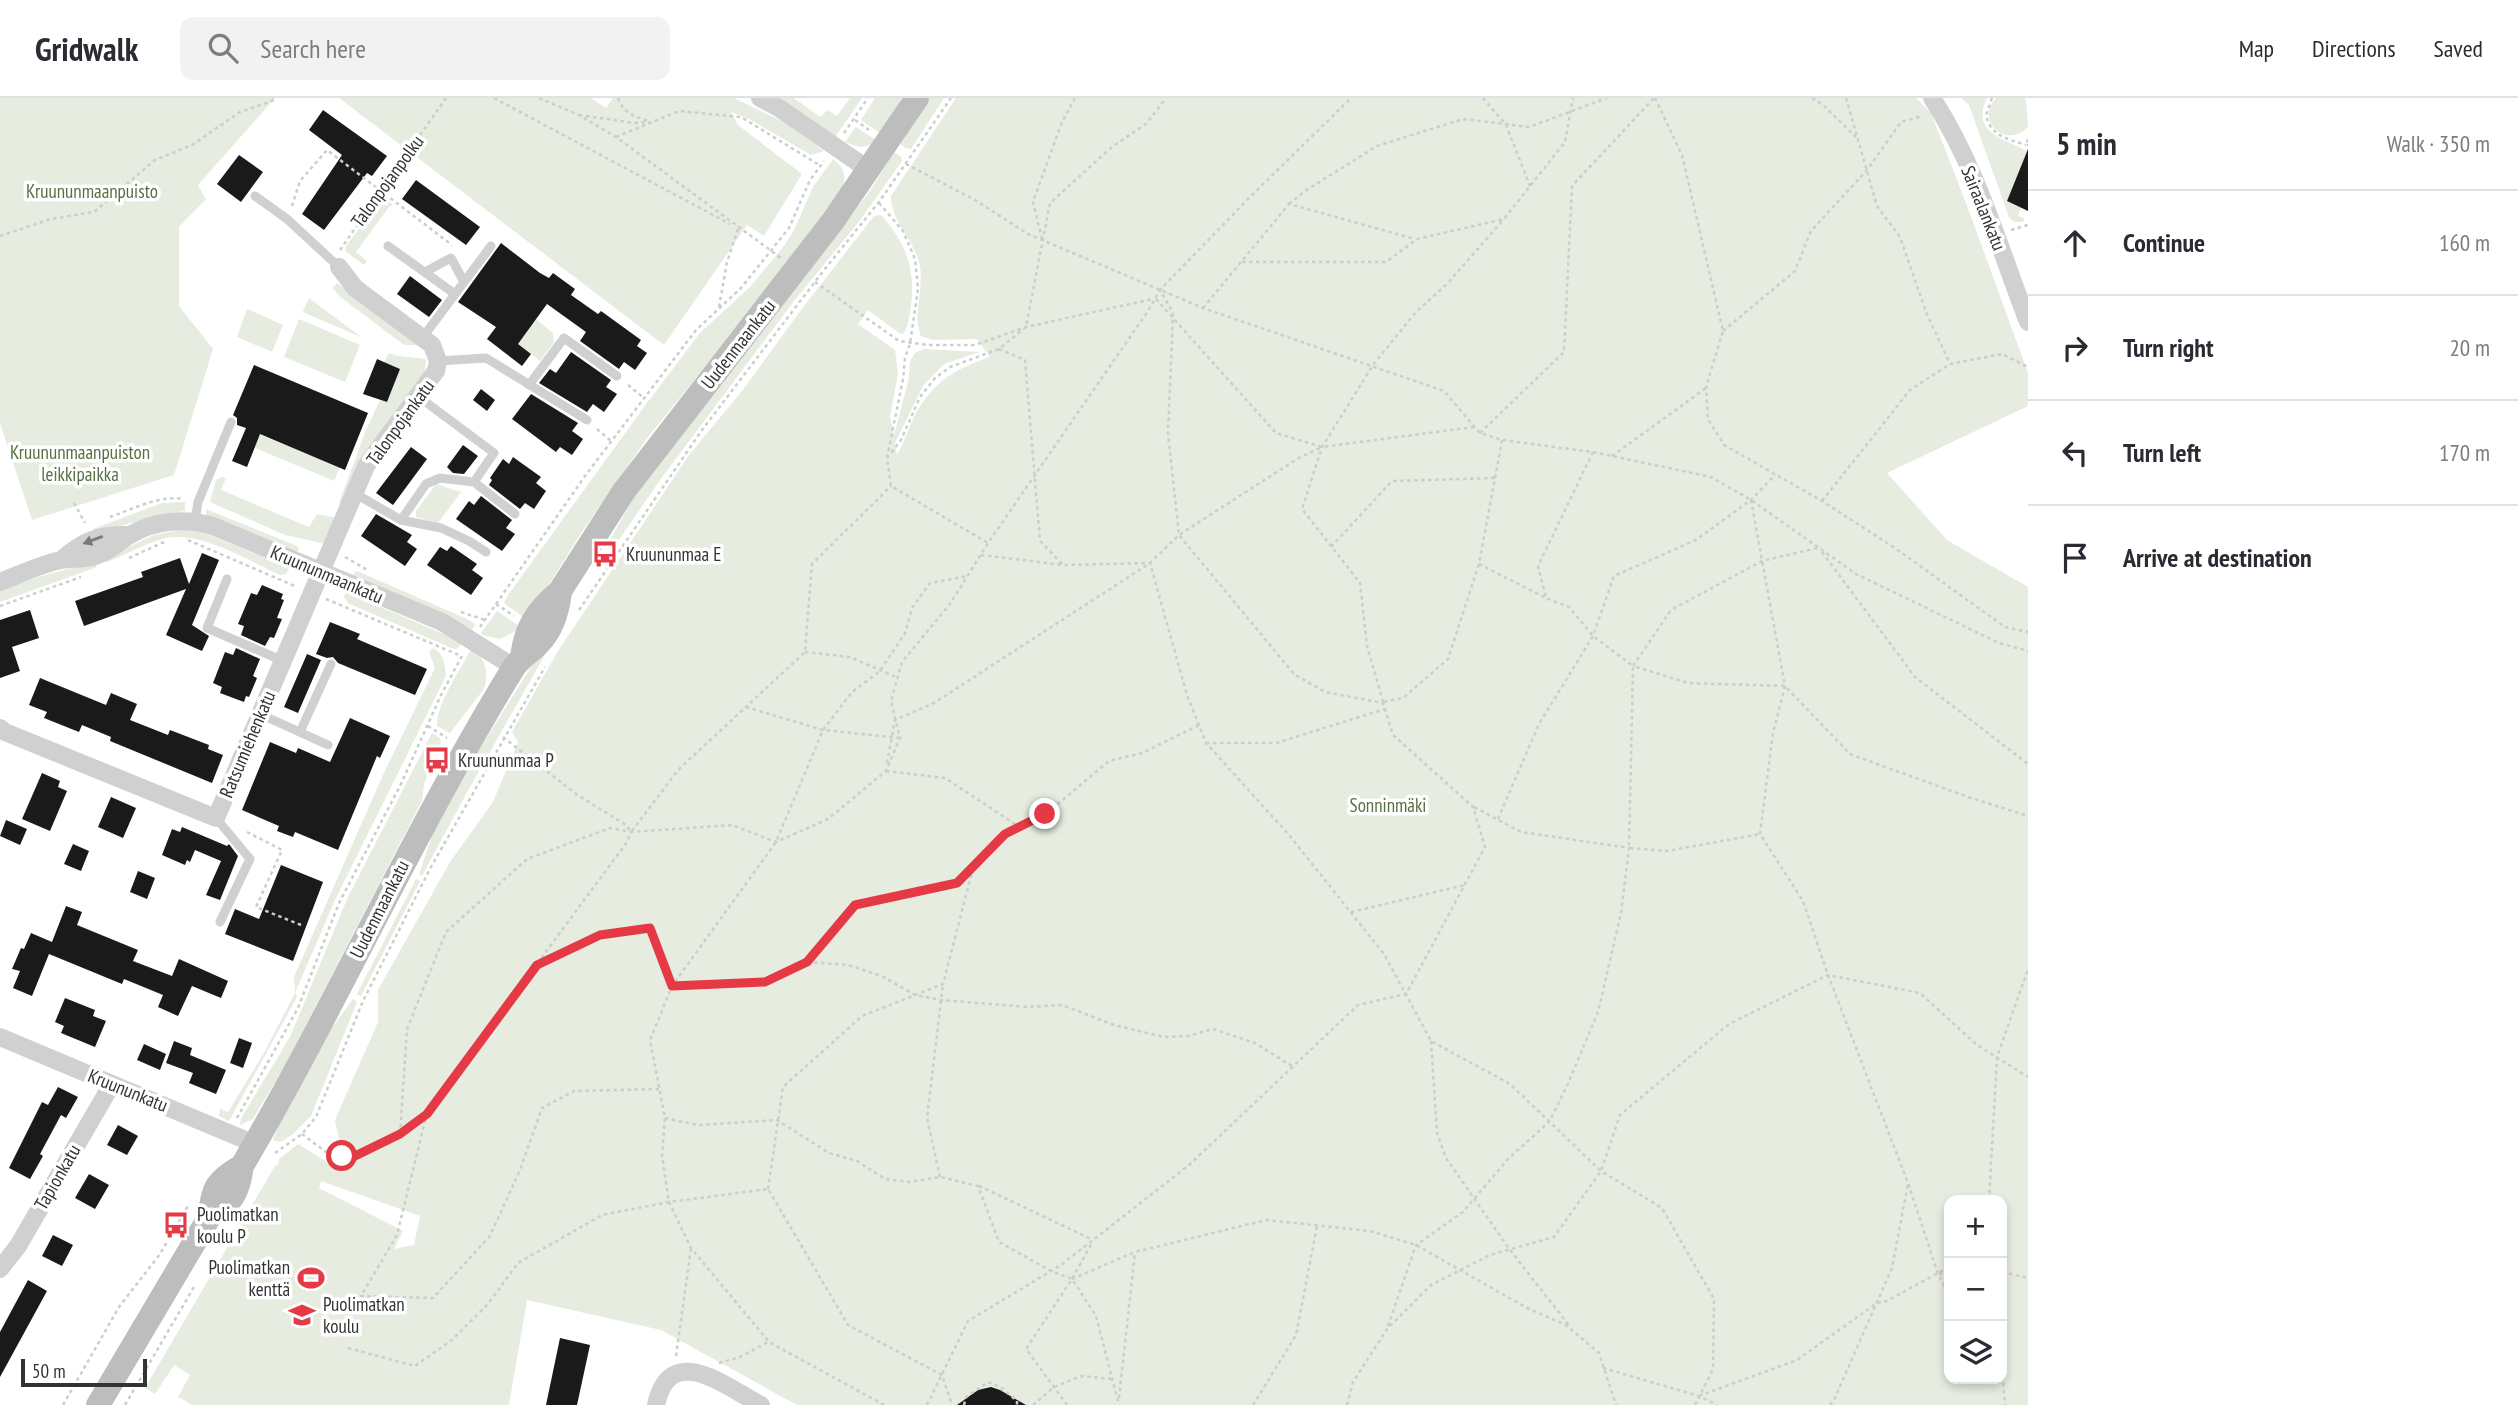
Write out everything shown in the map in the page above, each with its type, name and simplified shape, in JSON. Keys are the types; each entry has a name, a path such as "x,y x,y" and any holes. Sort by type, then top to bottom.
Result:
{"main road":[{"name":"Uudenmaankatu","path":"98,1405 210,1216 228,1205 239,1187 242,1166 264,1149 318,1028 443,787 518,662 538,645 544,636 558,612 560,591 624,491 833,220 917,98"}],"street":[{"path":"760,98 779,108 869,170"},
{"name":"Sairaalankatu","path":"1931,106 1946,119 1975,184 2028,322"},
{"name":"Talonpojankatu","path":"322,572 366,466 419,397 436,371 438,361 432,345 355,288 339,267"},
{"name":"Kruununmaankatu","path":"0,582 61,560 77,546 107,534 130,535 164,522 195,521 213,526 442,622 518,662"},
{"name":"Ratsumiehenkatu","path":"0,728 216,818 322,572"},
{"name":"Kruununkatu","path":"0,1037 264,1149"},
{"name":"Tapionkatu","path":"0,1269 18,1246 112,1084"},
{"path":"656,1405 664,1382 674,1373 683,1370 696,1371 761,1405"}],"lane":[{"path":"255,196 287,219 339,267"},
{"path":"388,246 455,294"},
{"path":"423,337 491,246"},
{"path":"425,272 451,258 464,282"},
{"path":"529,385 564,338 617,376"},
{"path":"438,361 486,358 587,420"},
{"path":"419,397 494,453 474,482"},
{"path":"195,521 198,502 230,422"},
{"path":"401,520 426,484 440,478 474,482 515,514"},
{"path":"354,493 401,520 441,528 485,552"},
{"path":"227,579 207,628 283,661"},
{"path":"300,732 331,664"},
{"path":"260,714 328,745"},
{"path":"216,818 250,859 219,922"}],"path":[{"path":"0,236 51,219 94,212 155,160 192,145 240,112 275,98"},
{"name":"Talonpojanpolku","path":"339,267 338,253 342,244 446,98"},
{"path":"494,98 740,230"},
{"path":"539,98 579,115 615,137 740,230"},
{"path":"618,98 622,107 633,116 652,122"},
{"path":"576,614 702,430 879,202 951,98"},
{"path":"1042,240 1033,202 1062,122 1074,98"},
{"path":"887,458 901,440 920,397 935,378 950,367 999,349 1026,327 1050,204 1112,147 1147,124 1167,98"},
{"path":"400,1134 407,1029 446,932 527,859 610,828 631,832 732,825 776,842 828,819 886,771 900,738 891,701 902,662 950,604 988,543 1160,290 1351,98"},
{"path":"1483,98 1506,125 1530,186"},
{"path":"1573,98 1565,142 1504,219 1447,284 1416,312 1373,365 1322,447 1302,509 1360,583 1367,646 1394,735 1473,807 1521,832 1629,848 1667,851 1760,834"},
{"path":"1203,308 1289,204 1377,146 1463,119 1529,127 1607,98"},
{"path":"1480,433 1564,352 1572,186 1655,98 1682,155 1723,331 1706,387 1708,419 1724,445 1822,501 1895,548 2005,626 2028,632"},
{"path":"1812,98 1858,139"},
{"path":"1846,98 1877,206 1900,237 1926,312 1950,364"},
{"path":"1992,98 1986,115 1992,130 2027,145 2028,139"},
{"path":"1723,331 1795,271 1811,230 1867,170 1901,121 1931,106"},
{"path":"615,137 679,111 741,117 821,166"},
{"path":"579,115 635,123 652,122"},
{"path":"287,219 300,181 327,150 455,247 451,258"},
{"path":"906,164 975,200 1042,240 1160,290 1203,308 1444,391 1480,433 1502,440 1592,452 1711,477 1751,500 1856,574 1999,643 2028,651"},
{"path":"879,202 903,231 915,259 918,289 887,458 891,486"},
{"path":"1289,204 1417,239"},
{"path":"1242,262 1386,262 1417,239 1504,219"},
{"path":"2009,231 2028,225"},
{"path":"719,309 727,262 740,230"},
{"path":"1160,290 1172,313 1168,434 1179,535 1294,674 1325,692 1383,703 1403,698 1448,659 1479,564 1502,440"},
{"path":"863,316 899,341 910,344 975,345 1026,327 1155,298"},
{"path":"1155,298 1276,433 1322,447"},
{"path":"999,349 1025,360 1040,541 1063,565"},
{"path":"1822,501 1910,390 1950,364 2002,354 2028,367"},
{"path":"617,376 644,398"},
{"path":"1612,456 1706,387"},
{"path":"587,420 611,441"},
{"path":"895,720 934,703 1150,563 1179,535 1297,459 1322,447 1474,427"},
{"path":"1546,598 1538,566 1592,452"},
{"path":"1497,820 1539,724 1593,636 1614,576 1696,540 1751,500 1775,475"},
{"path":"1331,547 1392,481 1495,478"},
{"path":"891,486 988,543"},
{"path":"302,1134 326,1152 353,1157 400,1134 427,1114 678,770 805,652 813,564 891,486"},
{"path":"1751,500 1785,686 1773,733 1760,834 1803,901 1944,1285"},
{"path":"74,503 86,526"},
{"path":"1387,1329 1416,1245 1463,1212 1508,1159 1549,1122 1598,1012 1621,913 1629,848 1633,666 1671,610 1762,561 1818,547"},
{"path":"1818,547 1915,677 2028,764"},
{"path":"980,555 1063,565 1150,563"},
{"path":"1150,563 1187,695 1206,743 1289,835 1384,954 1431,1041 1437,1133 1446,1158 1473,1200 1574,1331"},
{"path":"1479,564 1569,607 1593,636 1633,666 1688,683 1785,686 1850,754 2028,816"},
{"path":"884,1405 769,1342 691,1248 668,1202 662,1156 665,1118 650,1040 672,986 776,842 823,730 852,692 880,671 905,633 912,608 930,583 968,576"},
{"path":"805,652 850,657 898,678"},
{"path":"264,1149 302,1134 316,1117 363,1001 431,867 546,665"},
{"path":"746,707 823,730 900,738"},
{"path":"1206,743 1276,743 1385,710"},
{"path":"886,771 895,720"},
{"path":"672,986 765,982 807,962 855,905 957,883 1005,834 1045,814 1109,761 1142,753 1199,725"},
{"path":"428,726 448,737 442,748"},
{"path":"503,737 576,794 626,825 631,832"},
{"path":"886,771 945,778 1019,827"},
{"path":"928,1405 968,1321 1051,1271 1189,1165 1358,1005 1406,994 1485,847 1473,807"},
{"path":"231,836 243,830 282,850 256,907 301,925"},
{"path":"940,1177 927,1118 943,984 973,867"},
{"path":"1351,912 1465,885"},
{"path":"537,965 600,935 650,928 672,986"},
{"path":"807,962 848,965 882,976 915,995 941,1000 1027,1007 1062,1004 1114,1025 1164,1037 1213,1029 1255,1043 1293,1066"},
{"path":"1989,1195 1997,1057 2028,969"},
{"path":"1346,1405 1353,1382 1387,1329 1431,1285 1490,1255 1554,1237 1601,1171 1620,1115 1730,1024 1828,975 1920,993 1978,1045 2028,1077"},
{"path":"943,984 862,1016 783,1087 768,1189 848,1325 942,1375 952,1405"},
{"path":"1431,1041 1510,1084 1601,1171 1662,1208 1714,1299 1713,1369 1695,1405"},
{"path":"427,1114 397,1235 361,1296 433,1298 490,1236 520,1170 542,1108 574,1091 659,1089"},
{"path":"665,1118 698,1125 778,1120 829,1153 857,1161 885,1179 910,1182 940,1177 978,1186 1093,1240"},
{"path":"1830,1405 1892,1268 1908,1183"},
{"path":"978,1186 999,1242 1051,1271 1072,1279 1096,1316 1118,1404"},
{"path":"348,1348 415,1366 452,1340 479,1313 518,1263 601,1215 668,1202 768,1189"},
{"path":"1072,1279 1135,1252 1266,1220 1370,1231 1416,1245 1527,1308 1566,1325 1599,1353 1616,1405"},
{"path":"1253,1405 1296,1335 1317,1226"},
{"path":"1067,1405 1027,1349 1072,1279 1093,1240"},
{"path":"674,1373 691,1248"},
{"path":"1118,1404 1135,1252"},
{"path":"1699,1396 1797,1360 1877,1303 1887,1301 1944,1270"},
{"path":"1938,1274 1944,1273"},
{"path":"2007,1273 2028,1278"},
{"path":"125,1405 195,1285"},
{"path":"696,1371 740,1356 769,1342"},
{"path":"1603,1368 1699,1396 1717,1405"},
{"path":"1033,1405 1054,1387 1081,1376 1112,1379"},
{"path":"964,1405 966,1397 988,1382 1002,1388 1017,1401 1017,1405"},
{"path":"2003,1384 2005,1405"}],"green space":[{"name":"Kruununmaanpuisto","path":"0,98 275,98 198,185 206,199 179,227 179,306 213,349 174,475 32,520 0,423"},
{"path":"339,98 591,98 606,108 613,98 734,98 786,123 824,151 811,155 749,119 731,112 738,125 802,174 764,236 747,225 664,345"},
{"path":"780,98 794,98 820,117 828,110 837,116 850,98 862,98 835,137"},
{"path":"875,98 902,98 880,133 861,120"},
{"path":"930,98 944,98 911,149 905,148 900,144"},
{"name":"Sonninmäki","path":"956,98 1916,98 1931,113 2028,373 2028,406 1887,473 1947,540 2028,587 2028,1405 797,1405 661,1330 527,1300 509,1405 192,1405 178,1397 190,1375 174,1365 155,1394 145,1388 278,1165 279,1159 298,1144 335,1167 352,1157 339,1139 335,1120 378,1022 378,990 450,862 493,802 518,742 512,732 558,651 689,455 742,391 874,216 881,215 897,235 907,256 912,279 910,315 903,334 868,310 858,324 895,350 898,374 890,416 894,435 909,378 910,361 915,353 924,349 980,352 944,364 923,386 895,443 897,455 917,411 932,391 948,376 990,357 977,339 933,340 921,336 918,321 920,266 892,206 891,196","holes":["321,1181 420,1216 414,1245 394,1249 403,1231 319,1188"]},
{"path":"1961,98 1987,98 1983,110 1986,127 2000,138 2027,151 2007,201 2021,208 2018,216 2025,219 2023,222 2014,222 2009,217 1969,105"},
{"path":"1996,98 2024,98 2028,127 2011,135 1996,130 1989,115 1990,107"},
{"path":"856,127 876,140 861,147 845,142"},
{"path":"894,152 902,161 858,223 794,301 660,480 612,550 606,547 635,495 870,191"},
{"path":"833,159 844,174 841,190 834,201 739,325 648,437 583,530 527,620 504,603 508,595 700,333 751,286 784,246 813,187"},
{"path":"383,197 393,205 356,252 367,261 364,265 345,251 346,246"},
{"path":"337,283 418,345 404,345 339,296 333,288"},
{"path":"309,298 361,337 305,313 303,311"},
{"path":"247,309 283,325 272,352 237,337"},
{"path":"299,319 360,345 345,382 284,357"},
{"path":"536,319 553,333 554,342 540,361 518,344"},
{"path":"389,353 426,359 424,376 342,504 339,503 366,430 380,400 387,402 400,369 384,362"},
{"path":"246,429 340,467 334,481 241,442"},
{"path":"226,478 221,490 309,527 317,514 336,518 325,544 285,535 210,502 216,480"},
{"path":"436,484 461,492 438,523 416,517 416,511"},
{"path":"185,502 185,511 95,533 93,529 162,503"},
{"path":"206,509 297,546 297,553 206,515"},
{"path":"187,529 208,534 289,568 286,574 280,575 206,542 176,537 155,541 107,562 104,559 154,535"},
{"path":"94,562 97,567 0,602 0,591 38,577"},
{"path":"357,571 475,624 472,630 352,576"},
{"path":"346,592 462,644 456,649 451,648 348,603 344,597"},
{"path":"497,611 522,628 500,639 482,635"},
{"path":"546,643 550,646 422,876 419,874 434,830 479,750"},
{"path":"433,648 442,656 446,676 334,902 295,993 294,977 383,775 435,668 429,652"},
{"path":"473,650 485,667 484,689 450,733 437,726 440,708 470,651"},
{"path":"432,733 440,738 441,746 435,744 429,757 434,760 424,784 422,801 284,1067 253,1119 240,1125 241,1118 290,1037 348,897"},
{"path":"416,879 420,881 361,996 357,994"},
{"path":"295,993 297,997 229,1121 219,1116 220,1109 228,1112 264,1053"},
{"path":"353,999 357,1002 311,1116 292,1135 280,1142 273,1140 280,1122 331,1029"}],"building":[{"path":"323,110 387,156 372,176 367,173 324,230 302,214 342,155 309,130"},
{"path":"2028,149 2028,211 2007,201"},
{"path":"239,155 263,172 241,202 217,184"},
{"path":"416,180 480,227 466,245 402,199"},
{"path":"501,243 540,273 549,278 553,273 575,289 571,295 598,314 601,311 641,340 637,346 647,353 635,370 624,362 619,369 580,341 586,332 547,304 518,344 531,354 522,366 487,339 496,327 458,302"},
{"path":"410,276 442,300 429,317 397,294"},
{"path":"571,352 611,380 606,387 617,394 604,412 593,404 587,412 539,383 550,369 556,373"},
{"path":"377,359 400,369 387,402 363,394"},
{"path":"254,365 368,413 345,470 260,434 247,467 232,461 246,428 237,425 237,418 233,415"},
{"path":"481,389 495,400 487,411 473,400"},
{"path":"531,394 578,423 572,431 583,439 572,455 560,447 556,452 512,419"},
{"path":"463,445 478,456 464,474 453,473 447,467"},
{"path":"411,447 427,459 393,505 376,493"},
{"path":"513,457 541,477 536,483 546,491 534,509 525,503 520,509 489,485 492,480 490,478 503,459 509,464"},
{"path":"481,496 512,520 506,528 515,534 502,551 456,519 469,501 474,505"},
{"path":"376,514 412,535 407,542 417,549 405,566 361,536"},
{"path":"451,546 477,564 472,570 483,578 471,595 427,565 440,547 447,551"},
{"path":"202,553 219,560 192,625 209,636 202,651 166,635 186,589 84,626 75,601 143,577 141,572 180,558 189,584"},
{"path":"262,585 283,594 281,599 284,600 277,618 282,619 274,638 270,637 265,646 241,635 244,626 238,624 251,593 257,595"},
{"path":"30,610 39,638 12,647 20,671 0,678 0,620"},
{"path":"330,622 360,634 357,639 427,669 415,695 338,663 333,657 316,654"},
{"path":"236,648 260,659 253,676 257,678 244,702 220,693 222,687 213,683 225,652 233,655"},
{"path":"307,654 321,660 298,713 284,707"},
{"path":"40,678 106,705 111,693 137,704 130,720 168,735 170,730 209,745 208,749 223,755 212,783 110,741 111,737 82,725 79,732 44,718 47,712 29,705"},
{"path":"350,718 390,736 380,758 377,756 338,850 295,832 293,837 277,831 279,826 242,810 270,742 296,753 298,748 330,762"},
{"path":"42,773 60,781 58,787 67,791 50,831 22,819"},
{"path":"111,797 136,808 123,838 98,827"},
{"path":"6,820 27,829 20,845 0,836"},
{"path":"182,827 227,846 229,844 238,856 220,900 206,895 221,861 195,850 190,862 187,860 185,865 162,855 172,829 180,832"},
{"path":"73,844 89,851 81,871 64,864"},
{"path":"281,865 323,882 293,961 225,934 235,909 259,919"},
{"path":"138,871 155,878 147,899 130,892"},
{"path":"66,906 82,912 77,925 138,950 133,961 172,976 179,959 228,981 221,998 192,986 178,1016 158,1007 163,995 124,979 122,984 49,954 32,996 13,988 20,971 12,969 21,948 24,949 31,933 52,942"},
{"path":"65,998 95,1010 93,1016 106,1021 95,1047 61,1033 64,1026 55,1022"},
{"path":"239,1038 252,1043 243,1068 230,1063"},
{"path":"174,1041 192,1048 190,1055 226,1070 216,1094 189,1083 193,1073 166,1063"},
{"path":"144,1044 166,1054 160,1070 137,1060"},
{"path":"58,1087 78,1097 66,1118 61,1115 30,1179 9,1168 42,1102 48,1105"},
{"path":"118,1125 138,1136 127,1155 107,1145"},
{"path":"89,1174 109,1185 95,1209 75,1198"},
{"path":"53,1235 73,1245 62,1266 42,1256"},
{"path":"28,1280 47,1291 0,1377 0,1332"},
{"path":"560,1338 590,1345 577,1405 546,1405"},
{"path":"991,1387 1026,1405 957,1405 978,1390"}],"place":[{"name":"Kruununmaa E","path":"605,554"},
{"name":"Kruununmaa P","path":"437,760"},
{"name":"Puolimatkan koulu P","path":"176,1225"},
{"name":"Puolimatkan kenttä","path":"311,1278"},
{"name":"Puolimatkan koulu","path":"302,1315"}],"route":[{"path":"342,1156 353,1157 400,1134 427,1114 537,965 600,935 650,928 672,986 765,982 807,962 855,905 957,883 1005,834 1045,814"}],"park label":[{"name":"Kruununmaanpuiston leikkipaikka","path":"80,463"}]}
